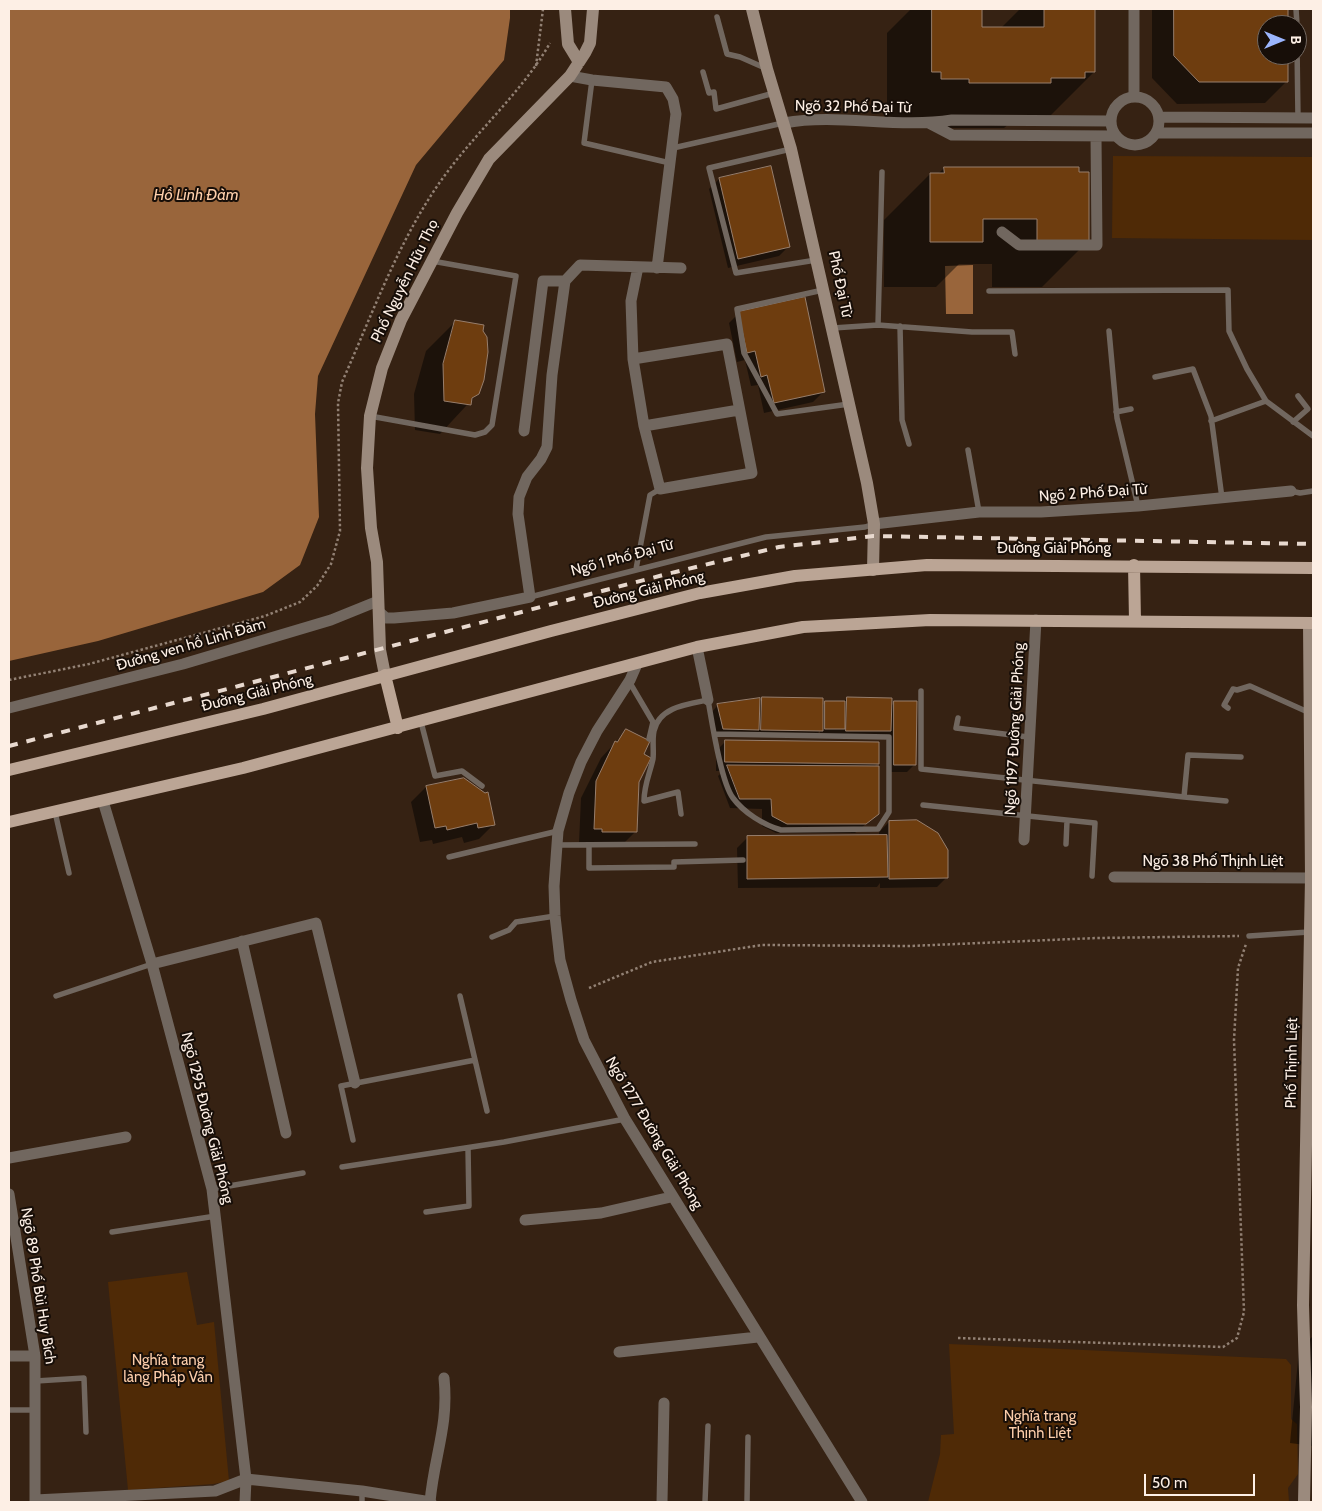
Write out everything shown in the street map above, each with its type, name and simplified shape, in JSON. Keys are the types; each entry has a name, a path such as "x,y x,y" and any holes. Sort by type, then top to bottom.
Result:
{"main road":[{"name":"Đường Giải Phóng","path":"9,770 264,709 385,675 700,593 795,576 927,565 1134,565 1313,568"},
{"path":"1134,565 1135,620"},
{"path":"9,822 104,801 422,722 697,648 803,627 930,620 1135,620 1311,623"},
{"path":"385,675 398,728"}],"street":[{"path":"565,9 568,44 580,62"},
{"name":"Phố Nguyễn Hữu Thọ","path":"385,675 380,650 377,562 370,528 367,468 370,416 382,368 401,320 457,213 490,159 570,76 580,62 590,43 593,9"},
{"name":"Phố Đại Từ","path":"752,9 767,69 784,122 825,289 874,524 872,570"},
{"path":"1134,9 1134,97"},
{"path":"570,76 666,88 673,99 676,114 673,148 657,268"},
{"path":"926,123 952,135 1116,136 1129,145 1137,146 1145,144 1157,132 1159,117 1153,105 1141,98 1134,97 1127,98 1115,107 1111,121 1116,136"},
{"path":"1159,117 1313,118"},
{"name":"Ngõ 32 Phố Đại Từ","path":"784,122 805,119 926,123"},
{"path":"926,123 952,120 1111,121"},
{"path":"1157,132 1313,133"},
{"path":"1002,232 1019,245 1097,245 1096,136"},
{"path":"530,597 518,514 519,497 527,477 547,447 552,376 565,281 580,265 681,268"},
{"path":"633,359 727,344 752,473 660,489 644,426 633,359 631,301 638,267"},
{"path":"524,431 543,281 565,281"},
{"path":"644,426 739,410"},
{"name":"Ngõ 2 Phố Đại Từ","path":"874,524 979,512 1041,512 1138,506 1291,491"},
{"name":"Ngõ 1 Phố Đại Từ","path":"379,607 386,618 394,618 453,613 530,597"},
{"name":"Đường ven hồ Linh Đàm","path":"9,708 183,664 379,607"},
{"name":"Ngõ 1197 Đường Giải Phóng","path":"1024,840 1025,782 1036,620"},
{"name":"Phố Thịnh Liệt","path":"1304,1502 1310,1407 1303,1305 1311,1060 1311,623"},
{"path":"697,648 708,700"},
{"name":"Ngõ 1277 Đường Giải Phóng","path":"637,664 630,680 596,731 581,762 569,793 558,831 556,845 555,916 560,960 584,1040 624,1120 671,1197 724,1277 758,1337 862,1502"},
{"name":"Ngõ 1295 Đường Giải Phóng","path":"104,801 152,964 212,1189 246,1479 245,1502"},
{"name":"Ngõ 38 Phố Thįnh Liệt","path":"1114,877 1311,878"},
{"path":"152,964 316,923 355,1084"},
{"path":"242,941 286,1133"},
{"path":"9,1158 126,1137"},
{"name":"Ngõ 89 Phố Bùi Huy Bích","path":"9,1194 35,1356 35,1501"},
{"path":"525,1220 601,1213 671,1197"},
{"path":"619,1352 758,1337"},
{"path":"9,1356 35,1356"},
{"path":"35,1501 216,1491 246,1479 362,1497 430,1502 432,1481 445,1422 444,1378"},
{"path":"662,1502 664,1403"}],"lane":[{"path":"717,17 727,54 740,57 767,69"},
{"path":"1297,65 1298,118"},
{"path":"703,72 709,93 714,92 716,109 774,93"},
{"path":"592,80 584,144 611,152 670,163"},
{"path":"673,148 784,122"},
{"path":"791,149 709,168 736,273 818,260"},
{"path":"878,325 882,172"},
{"path":"370,416 475,435 485,432 492,425 516,276 432,261"},
{"path":"825,289 737,309 744,353 777,414 849,404"},
{"path":"989,291 1228,290 1229,331 1266,401 1313,436"},
{"path":"833,328 878,325 972,332 1012,332 1015,354"},
{"path":"900,326 902,420 909,444"},
{"path":"1110,331 1116,412 1138,506"},
{"path":"1155,377 1193,368 1211,421 1222,498"},
{"path":"1293,422 1308,409 1298,396"},
{"path":"1211,421 1266,401"},
{"path":"1116,412 1131,409"},
{"path":"968,450 979,512"},
{"path":"636,569 650,495 660,489"},
{"name":"Ngõ 2 Phố Đại Từ","path":"1291,491 1300,493 1313,492"},
{"name":"Ngõ 1 Phố Đại Từ","path":"530,597 766,537 865,527 874,524"},
{"path":"630,680 630,684 653,722 649,739"},
{"path":"1228,708 1224,705 1233,689 1237,690 1250,686 1310,714"},
{"path":"921,691 921,769 1025,782 1226,801"},
{"path":"681,814 678,792 644,800 644,787 653,758 654,730 660,718 680,705 708,700 715,734 732,797 743,809 772,827 781,830 878,829 889,812 889,737 715,734"},
{"path":"958,718 956,728 1028,737"},
{"path":"422,722 435,776 462,771 482,786"},
{"path":"1184,797 1188,754 1241,757"},
{"path":"924,805 1024,818 1095,823 1092,876"},
{"path":"55,812 69,873"},
{"path":"1066,844 1067,821"},
{"path":"449,857 558,831"},
{"path":"556,845 695,844"},
{"path":"589,845 589,868 674,866 674,862 743,860"},
{"path":"492,937 509,930 516,922 555,916"},
{"path":"1249,936 1310,932"},
{"path":"56,996 152,964"},
{"path":"460,996 488,1111"},
{"path":"354,1140 341,1086 475,1060"},
{"path":"342,1167 468,1148 624,1120"},
{"path":"426,1212 469,1206 468,1148"},
{"path":"212,1189 303,1173"},
{"path":"112,1232 216,1216"},
{"path":"36,1380 84,1378 86,1432"},
{"path":"9,1410 36,1410"},
{"path":"705,1502 708,1426"},
{"path":"747,1502 748,1437"}],"path":[{"path":"543,9 536,68 550,43"},
{"path":"9,680 89,664 284,609 300,602 317,586 331,564 340,531"},
{"path":"589,988 652,962 762,945 910,946 1097,938 1249,936 1238,968 1234,1040 1244,1312 1237,1338 1223,1347 958,1338"}],"green space":[{"path":"1113,156 1313,157 1313,240 1112,238"},
{"name":"Nghĩa trang làng Pháp Vân","path":"187,1272 197,1325 214,1322 229,1481 213,1484 128,1490 108,1282"},
{"name":"Nghĩa trang Thịnh Liệt","path":"949,1344 1286,1359 1291,1365 1291,1419 1297,1424 1298,1474 1288,1488 1289,1502 928,1502 940,1454 941,1435 954,1434"}],"water":[{"name":"Hồ Linh Đàm","path":"9,9 510,9 510,18 504,60 416,165 318,376 315,414 319,517 300,565 263,592 98,641 9,661"},
{"path":"973,265 973,314 946,314 945,266"}],"building":[{"path":"932,9 982,9 982,27 1044,27 1044,9 1095,9 1095,72 1085,72 1085,78 1051,78 1051,83 969,83 969,79 941,79 941,72 932,72"},
{"path":"1174,9 1288,9 1288,15 1257,15 1257,65 1288,65 1288,82 1199,82 1174,56"},
{"path":"771,166 790,247 738,259 719,178"},
{"path":"944,167 1079,167 1079,172 1089,172 1089,242 1037,242 1037,219 983,219 983,242 930,242 930,173 944,173"},
{"path":"805,297 825,392 774,403 767,375 761,377 755,351 747,353 738,312"},
{"path":"455,320 484,325 483,331 487,337 488,352 484,380 479,394 472,398 471,405 444,401 443,364"},
{"path":"762,697 823,698 823,731 761,730"},
{"path":"847,697 892,698 891,731 846,731"},
{"path":"760,698 759,730 723,729 717,704"},
{"path":"825,701 845,701 845,729 825,729"},
{"path":"894,701 917,701 916,765 894,765"},
{"path":"626,729 650,741 644,754 651,758 639,782 637,832 602,832 602,829 594,829 596,781 615,741 617,742"},
{"path":"725,740 879,742 879,764 725,762"},
{"path":"727,765 879,766 879,814 866,824 787,824 772,816 771,799 740,799"},
{"path":"464,778 485,793 488,792 495,825 478,828 477,823 447,830 446,826 435,828 426,786"},
{"path":"917,820 938,833 948,850 948,878 889,879 889,821"},
{"path":"887,835 888,877 747,879 747,836"}],"railway":[{"path":"9,746 667,574 779,547 873,536 1313,544"}]}
